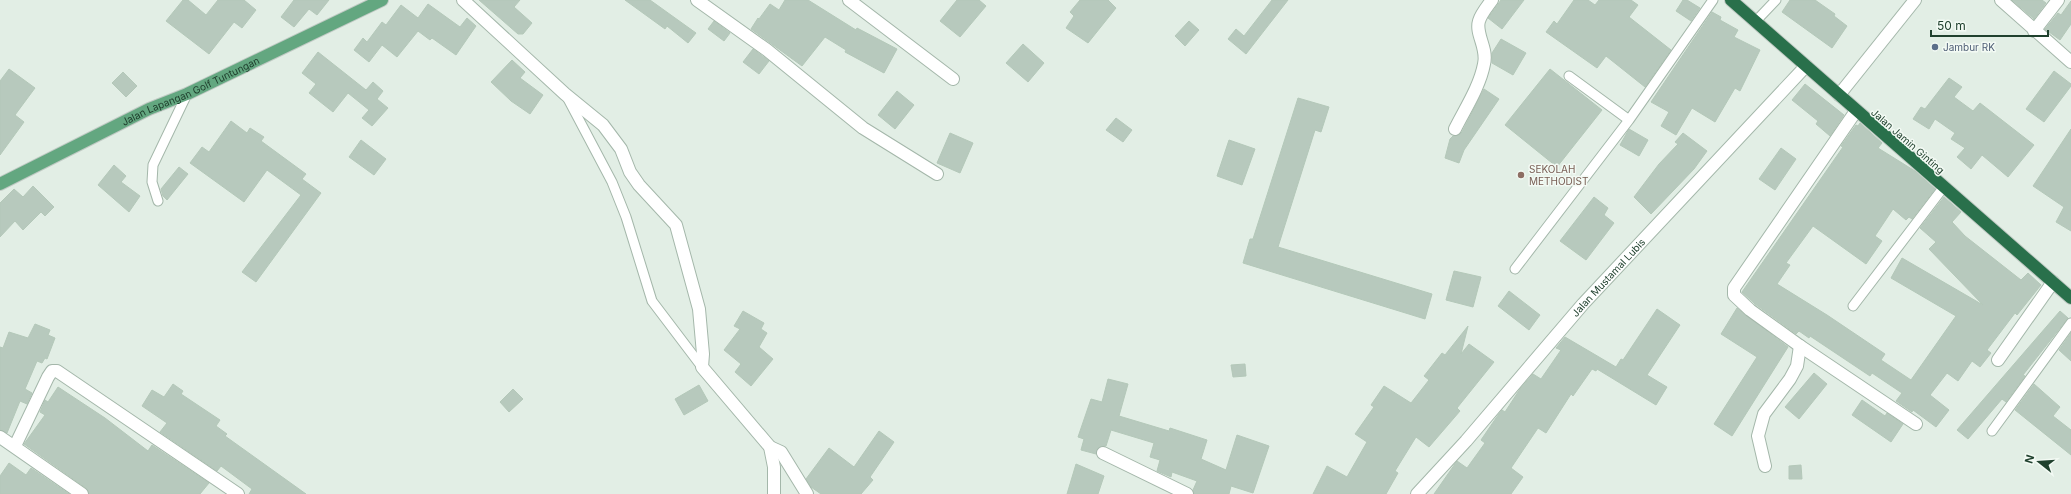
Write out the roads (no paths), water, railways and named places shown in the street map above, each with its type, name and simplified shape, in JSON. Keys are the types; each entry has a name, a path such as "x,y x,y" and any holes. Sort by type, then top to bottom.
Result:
{"highway":[{"name":"Jalan Jamin Ginting","path":"1731,0 1943,188 2071,298"}],"main road":[{"name":"Jalan Lapangan Golf Tuntungan","path":"0,184 149,109 187,94 382,0"}],"street":[{"path":"463,0 565,94 604,125 621,149 630,172 638,186 676,225 698,309 703,354 702,367 770,447 781,452 807,494"},
{"path":"697,0 767,50 863,128 937,174"},
{"path":"849,0 953,80"},
{"path":"1455,129 1481,76 1485,63 1486,51 1478,29 1482,14 1492,0"},
{"path":"1839,95 1915,0"},
{"path":"2000,0 2071,62"},
{"path":"2034,31 2058,0"},
{"name":"Jalan Mustamal Lubis","path":"1418,494 1466,441 1583,304 1806,66"},
{"path":"1856,111 1734,288 1734,295 1746,306 1800,346 1916,424"},
{"path":"1998,360 2053,282"},
{"path":"1765,466 1758,436 1764,414 1790,379 1797,366 1800,346"},
{"path":"15,446 48,377 52,371 57,371 238,494"},
{"path":"0,437 82,494"},
{"path":"770,447 774,466 774,494"},
{"path":"1103,453 1186,494"}],"lane":[{"path":"1515,269 1629,120 1712,0"},
{"path":"1755,22 1776,0"},
{"path":"1569,76 1629,120"},
{"path":"158,201 152,182 153,165 187,94"},
{"path":"565,94 612,182 626,217 652,301 702,367"},
{"path":"1853,306 1943,188"},
{"path":"1992,431 2071,323"}],"place":[{"name":"Jambur RK","path":"1935,47"},
{"name":"SEKOLAH METHODIST","path":"1521,175"}]}
